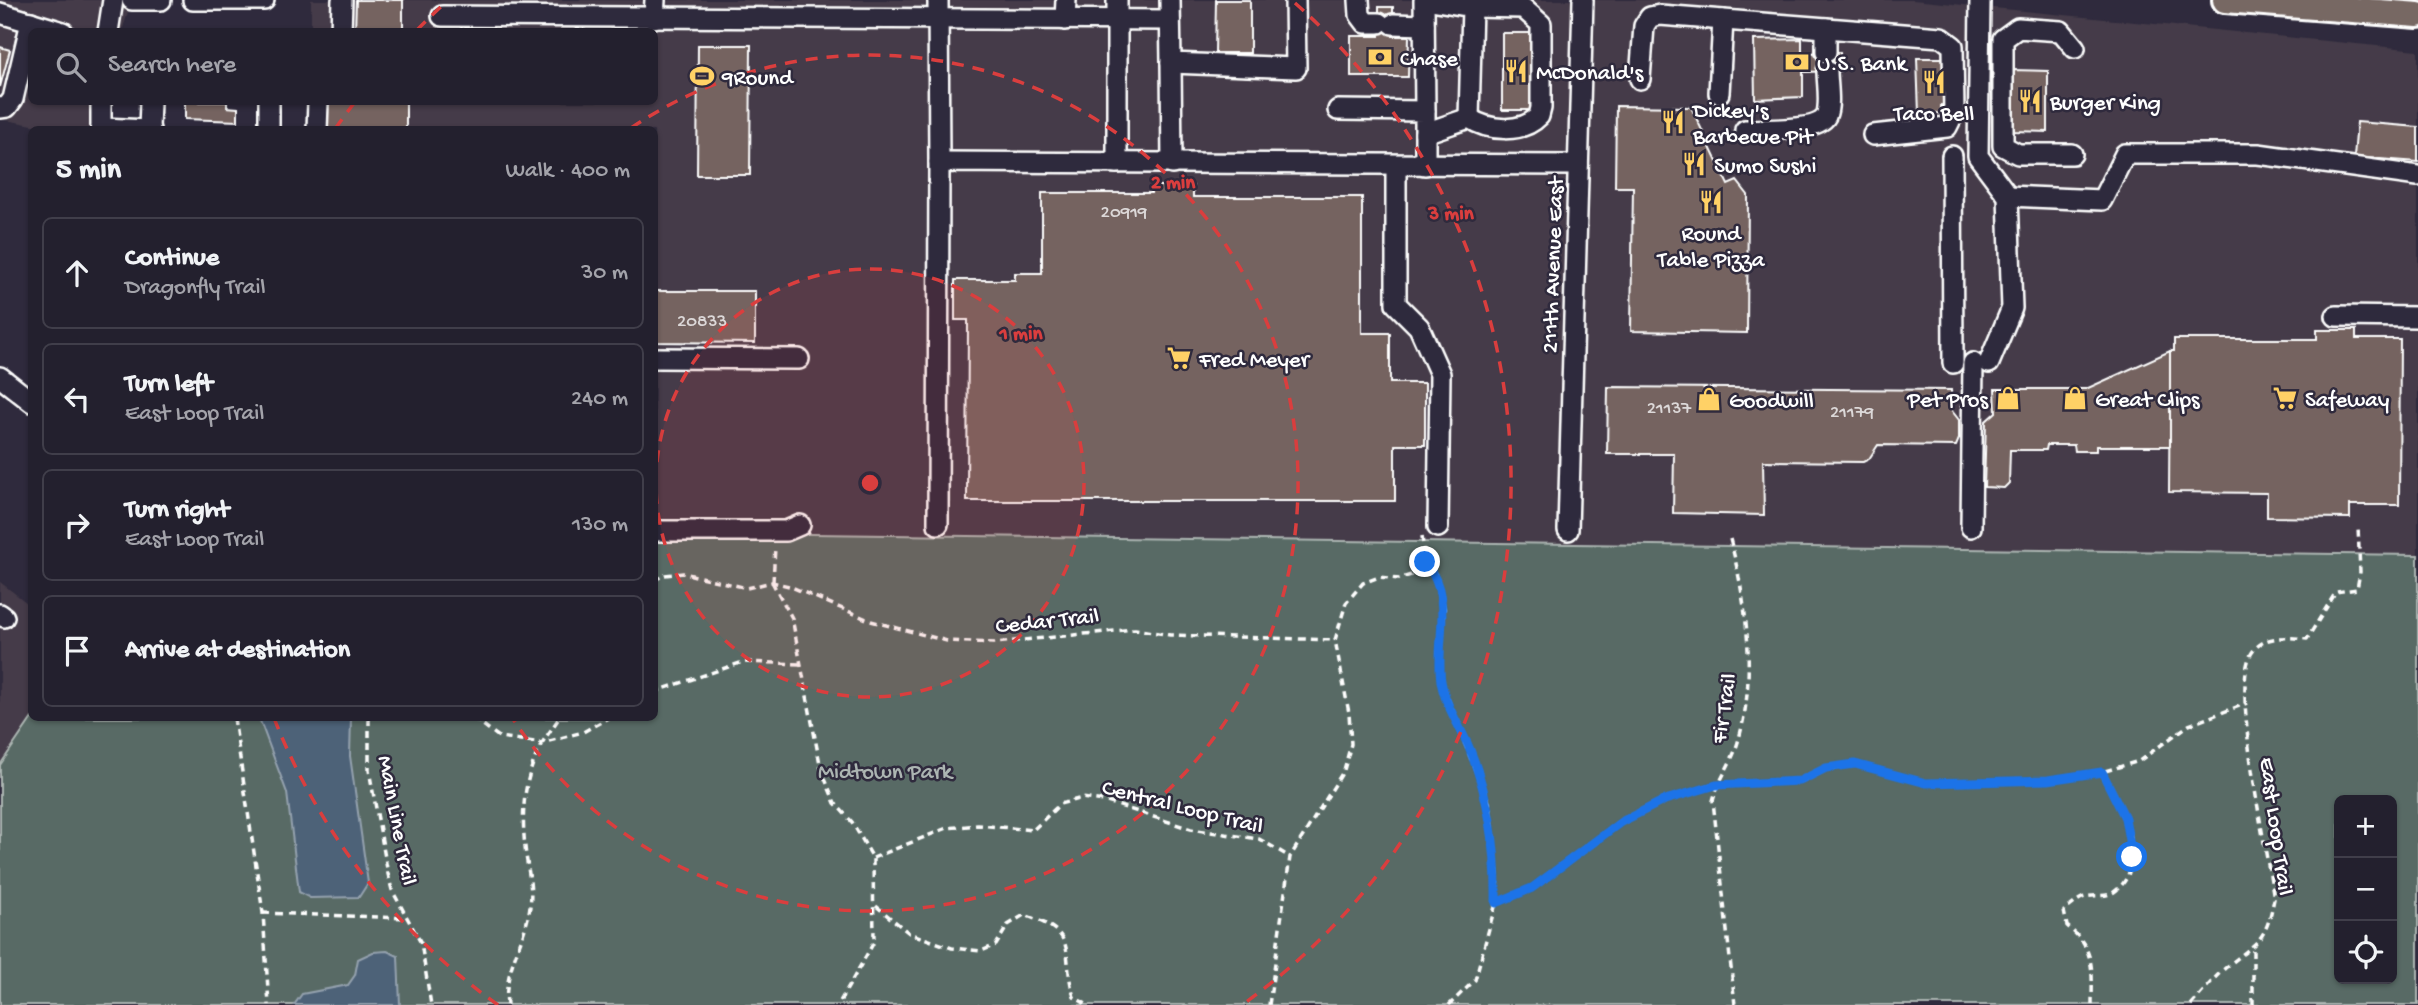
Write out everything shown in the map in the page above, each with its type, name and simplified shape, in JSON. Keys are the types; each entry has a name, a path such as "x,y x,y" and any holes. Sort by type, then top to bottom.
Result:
{"main road":[{"path":"2225,0 2418,15"}],"street":[{"path":"109,28 113,0"},
{"path":"132,0 161,0"},
{"path":"193,0 263,1"},
{"path":"341,28 342,0"},
{"path":"1065,20 1066,0"},
{"path":"1117,0 1117,163"},
{"path":"1171,63 1296,68 1295,0"},
{"path":"1359,0 1360,15 1366,23 1424,25"},
{"path":"1424,0 1425,164"},
{"path":"1431,0 1472,7 1523,8 1541,24 1539,116 1523,128 1482,127 1469,118"},
{"name":"211th Avenue East","path":"1568,530 1583,0"},
{"path":"1971,527 1981,363 2012,308 2008,196 1979,156 1980,0"},
{"path":"1469,118 1472,7"},
{"path":"442,16 545,9 812,9 938,10 1065,20 1117,21 1170,10 1172,164"},
{"path":"938,10 938,524"},
{"path":"0,13 50,28"},
{"path":"1640,79 1644,26 1650,17 1941,37 1953,46 1954,113 1947,127 1873,135"},
{"path":"1719,93 1723,20"},
{"path":"30,28 31,22"},
{"path":"1745,130 1807,127 1821,122 1826,115 1826,28"},
{"path":"2072,153 2018,154 2003,146 2003,38 2018,28 2061,31 2075,48"},
{"path":"15,102 28,37"},
{"path":"97,105 101,126"},
{"path":"150,105 150,126"},
{"path":"268,126 269,105"},
{"path":"317,126 318,105"},
{"path":"1338,110 1425,111"},
{"path":"1425,133 1469,118"},
{"path":"2008,196 2102,200 2125,154 2258,154 2418,176"},
{"path":"1952,156 1953,363"},
{"path":"939,162 1578,165"},
{"path":"1396,164 1396,304 1419,327 1440,374 1430,527"},
{"path":"2336,316 2418,317"},
{"path":"658,358 799,359"},
{"path":"0,377 28,399"},
{"path":"658,531 786,531 800,524"}],"path":[{"path":"1269,1005 1290,857 1344,770 1351,744 1349,713 1335,639 1346,603 1363,583 1379,578 1399,579 1411,575 1425,562 1430,527"},
{"name":"East Loop Trail","path":"2191,1005 2228,966 2253,949 2269,925 2274,900 2248,742 2246,673 2250,655 2264,641 2281,636 2307,639 2336,592 2357,589 2360,572 2358,527"},
{"path":"776,531 772,582 792,618 803,664 813,737 821,769 835,803 852,822 873,858 874,942 838,1005"},
{"name":"Fir Trail","path":"1730,539 1744,608 1747,695 1738,741 1716,785 1713,801 1714,833 1735,1005"},
{"path":"1425,562 1435,574 1444,609 1439,655 1441,683 1489,803 1497,873 1496,903 1475,980 1449,1005"},
{"path":"658,578 683,573 747,588 772,582"},
{"name":"Cedar Trail","path":"772,582 871,621 947,641 994,643 1135,629 1170,635 1335,639"},
{"path":"658,691 743,662 803,664"},
{"path":"1496,903 1532,888 1621,822 1665,800 1716,785 1800,781 1826,768 1855,764 1926,783 2048,780 2102,772 2139,761 2189,725 2247,703"},
{"path":"234,721 263,912 269,1005"},
{"name":"Main Line Trail","path":"369,721 369,770 392,890 421,943 431,1005"},
{"path":"478,721 499,737 542,743 583,732 603,721"},
{"path":"507,1005 510,969 524,939 531,905 524,792 528,771 557,721"},
{"path":"2092,1005 2092,964 2082,938 2067,926 2064,911 2082,898 2111,894 2124,884 2132,857 2125,818 2102,772"},
{"name":"Central Loop Trail","path":"873,858 947,828 978,825 1033,830 1060,804 1082,798 1104,801 1191,829 1259,839 1290,857"},
{"path":"875,906 909,933 952,948 981,951 996,945 1008,925 1024,915 1051,924 1068,947 1068,976 1074,997 1088,1005"},
{"path":"263,912 408,918"},
{"path":"2253,949 2253,1005"}],"shaded area":[{"path":"0,0 132,0 123,28 28,28 28,105 107,105 103,126 38,126 0,119"},
{"path":"311,0 1913,0 2418,50 2418,555 658,532 658,126 309,126 310,105 658,105 658,28 311,28"},
{"path":"0,582 28,604 30,721 0,765"}],"green space":[{"name":"Midtown Park","path":"658,532 2418,555 2418,1005 0,1005 0,765 30,721 658,721"}],"water":[{"path":"260,721 351,721 350,756 368,883 359,897 310,898 299,892 287,793"},
{"path":"387,951 398,956 400,1005 294,1005 302,994 348,985 355,975 358,959 373,952"}],"building":[{"path":"356,0 403,0 403,28 355,28"},
{"path":"1216,0 1250,0 1250,53 1215,53"},
{"name":"Chase","path":"1379,7 1393,7 1393,36 1409,36 1408,77 1351,77 1351,36 1379,36"},
{"name":"McDonald's","path":"1502,33 1530,33 1530,110 1502,110"},
{"name":"U.S. Bank","path":"1802,39 1802,53 1840,52 1840,71 1803,72 1803,97 1755,99 1754,40"},
{"path":"698,45 751,45 750,175 697,175"},
{"path":"0,47 10,50 0,87"},
{"name":"Taco Bell","path":"1917,58 1951,58 1951,106 1941,105 1941,113 1919,114"},
{"name":"Burger King","path":"2011,70 2048,71 2048,132 2012,131"},
{"path":"185,105 227,105 238,108 238,121 185,119"},
{"path":"326,105 406,105 406,126 325,126"},
{"path":"1616,106 1691,107 1728,185 1737,181 1748,195 1747,333 1631,331 1633,187 1615,187"},
{"path":"2357,122 2418,127 2418,162 2354,157"},
{"name":"Fred Meyer","path":"1151,186 1193,186 1193,197 1362,197 1362,333 1390,333 1390,383 1425,383 1425,445 1395,445 1395,501 967,501 968,320 955,320 955,280 1015,280 1015,273 1042,273 1042,193 1151,193"},
{"path":"658,291 755,291 755,343 658,342"},
{"name":"Safeway","path":"2317,330 2356,330 2356,339 2400,339 2399,505 2350,505 2350,518 2267,517 2267,493 2169,492 2170,351 2174,351 2174,339 2317,339"},
{"path":"2170,351 2170,446 2096,446 2096,451 2075,451 2074,445 2047,445 2046,450 2010,450 2009,483 2004,488 1984,487 1986,421 1996,412 1995,389 2086,389"},
{"path":"1608,387 1951,390 1952,411 1959,420 1959,439 1956,446 1878,445 1869,459 1863,462 1763,461 1764,515 1673,513 1674,454 1607,454"}],"place":[{"name":"Chase","path":"1380,57"},
{"name":"U.S. Bank","path":"1797,62"},
{"name":"McDonald's","path":"1516,71"},
{"name":"9Round","path":"702,76"},
{"name":"Taco Bell","path":"1934,82"},
{"name":"Burger King","path":"2030,101"},
{"name":"Dickey's Barbecue Pit","path":"1673,122"},
{"name":"Sumo Sushi","path":"1694,164"},
{"name":"Round Table Pizza","path":"1711,202"},
{"name":"Fred Meyer","path":"1179,358"},
{"name":"Pet Pros","path":"2008,398"},
{"name":"Great Clips","path":"2075,398"},
{"name":"Safeway","path":"2285,398"},
{"name":"Goodwill","path":"1709,399"}],"route":[{"path":"1425,562 1435,574 1444,609 1439,655 1441,683 1470,748 1489,803 1497,873 1496,903 1532,888 1576,858 1621,822 1665,800 1716,785 1800,781 1826,768 1855,764 1926,783 2048,780 2102,772 2125,818 2132,857"}]}
